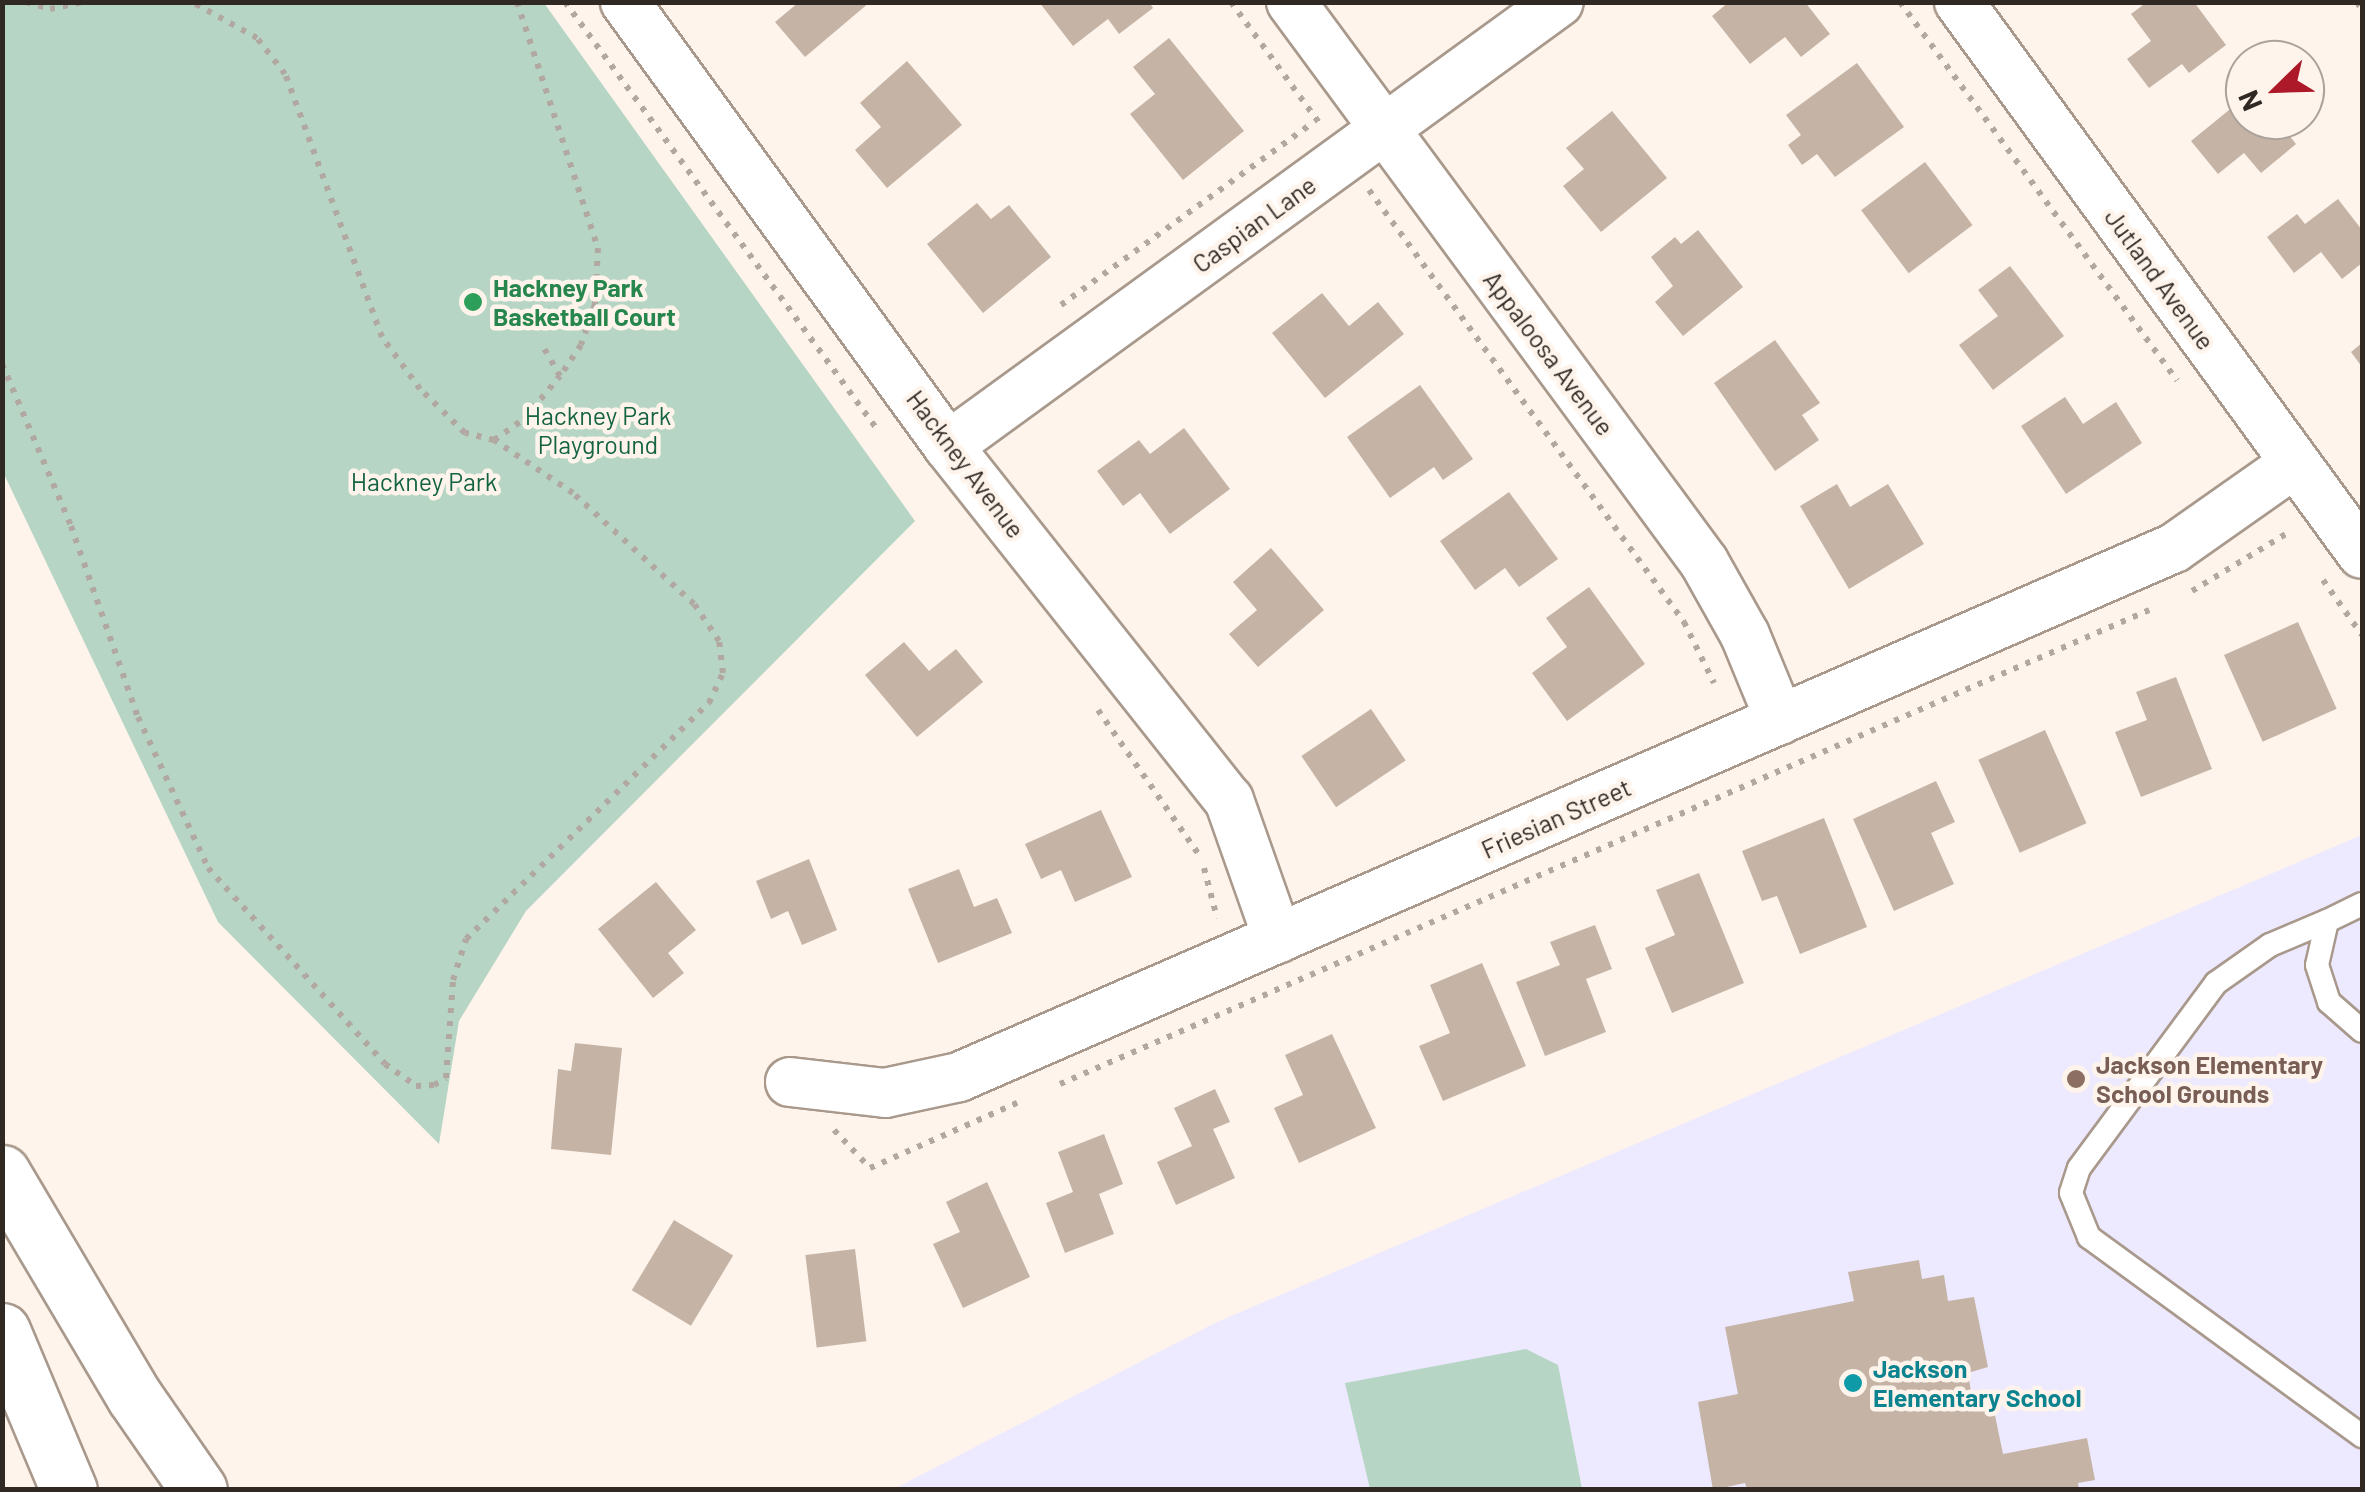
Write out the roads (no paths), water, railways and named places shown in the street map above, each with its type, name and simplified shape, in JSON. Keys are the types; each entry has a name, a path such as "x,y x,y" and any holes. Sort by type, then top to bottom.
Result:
{"highway":[{"path":"2,1172 116,1366 199,1490"},
{"path":"2,1332 69,1490"}],"street":[{"name":"Hackney Avenue","path":"625,2 948,446 1229,800 1278,939"},
{"name":"Appaloosa Avenue","path":"1290,2 1704,562 1728,600 1764,727"},
{"name":"Caspian Lane","path":"948,446 1559,2"},
{"name":"Jutland Avenue","path":"1958,2 2362,554"},
{"name":"Friesian Street","path":"790,1082 885,1093 959,1077 2174,548 2295,464"}],"lane":[{"path":"2362,904 2270,945 2216,984 2079,1168 2070,1193 2089,1237 2362,1436"},
{"path":"2327,921 2317,964 2320,983 2329,1002 2362,1031"}],"place":[{"name":"Hackney Park Basketball Court","path":"473,302"},
{"name":"Jackson Elementary School Grounds","path":"2076,1079"},
{"name":"Jackson Elementary School","path":"1853,1383"}],"park label":[{"name":"Hackney Park Playground","path":"598,430"},
{"name":"Hackney Park","path":"424,481"}]}
